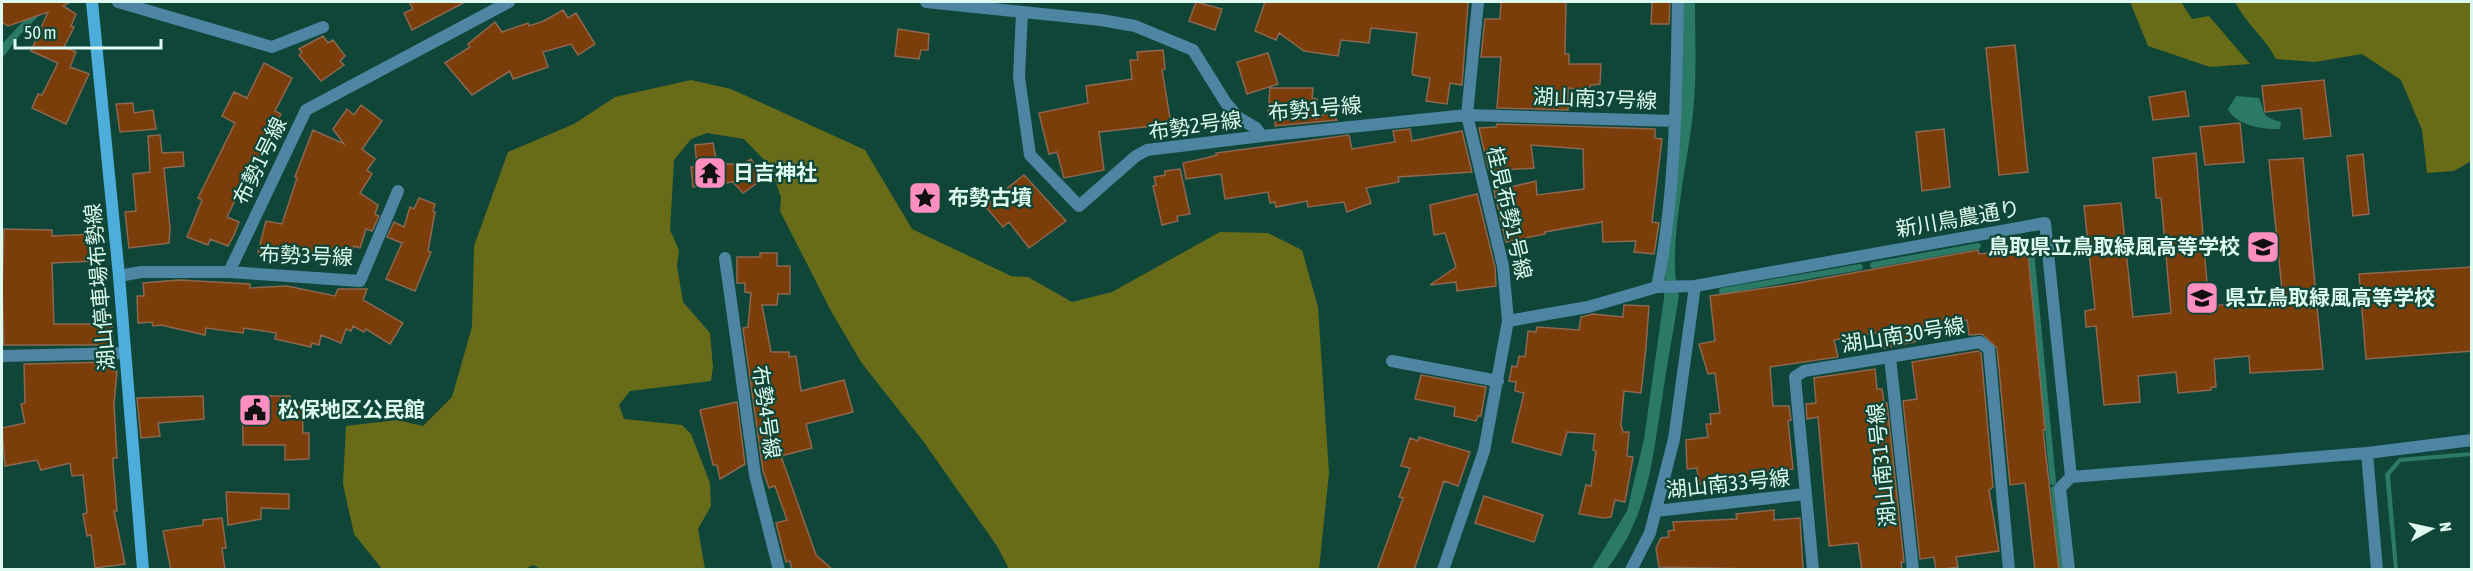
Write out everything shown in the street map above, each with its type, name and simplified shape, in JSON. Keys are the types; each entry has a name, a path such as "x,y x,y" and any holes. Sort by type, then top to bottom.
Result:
{"main road":[{"name":"湖山停車場布勢線","path":"92,2 119,276 143,570"}],"street":[{"path":"118,2 272,47 323,27"},
{"name":"布勢1号線","path":"229,272 306,110 509,2"},
{"name":"布勢1号線","path":"927,2 1101,20 1135,26 1192,50 1226,103 1239,118 1256,128 1262,136 1467,115"},
{"name":"桂見布勢1号線","path":"1443,570 1484,451 1508,321 1503,266 1467,115 1478,2"},
{"name":"湖山南37号線","path":"1467,115 1675,121 1678,2"},
{"name":"布勢2号線","path":"1022,12 1019,77 1030,155 1079,206 1136,156 1147,150 1262,136"},
{"path":"1657,287 1669,209 1675,121"},
{"name":"布勢3号線","path":"229,272 360,281 398,192"},
{"name":"新川鳥農通り","path":"1695,286 2045,223 2071,477"},
{"name":"布勢4号線","path":"725,258 755,476 778,570"},
{"path":"119,276 141,272 229,272"},
{"path":"1508,321 1588,307 1657,287 1695,286 1674,439 1650,532 1631,570"},
{"name":"湖山南30号線","path":"1813,570 1795,377 1804,371 1980,342 1989,349 2010,570"},
{"path":"2,356 125,353"},
{"name":"湖山南31号線","path":"1890,357 1913,570"},
{"path":"1392,361 1498,381"},
{"path":"2069,570 2060,488 2071,477 2367,453 2472,440"},
{"path":"2367,453 2377,570"},
{"name":"湖山南33号線","path":"1656,511 1805,494"}],"shaded area":[{"path":"41,2 52,2 18,37 2,59 2,44"},
{"path":"1683,2 1695,2 1695,71 1693,113 1676,232 1676,278 1679,296 1654,450 1639,511 1620,550 1607,569 1591,570 1627,511 1644,439 1664,298"},
{"path":"2130,2 2181,2 2192,19 2209,16 2250,64 2210,67 2148,46"},
{"path":"2235,2 2471,2 2471,161 2454,171 2427,173 2422,130 2401,80 2362,54 2315,62 2276,59"},
{"path":"691,80 731,89 865,150 912,229 1011,276 1028,277 1072,302 1112,292 1220,232 1268,233 1302,250 1318,307 1329,473 1319,569 1009,569 997,546 923,441 861,362 831,311 780,211 781,197 770,166 744,139 707,133 691,139 674,160 670,230 679,250 677,266 683,302 710,333 713,367 711,381 630,391 619,405 624,419 682,425 691,434 710,483 711,506 698,529 705,569 543,570 533,565 523,570 382,569 354,534 343,484 346,426 397,420 423,426 452,397 472,327 474,246 508,152 574,124 615,97"},
{"path":"2236,96 2259,98 2265,114 2281,122 2280,129 2266,129 2243,123 2237,119 2228,109"},
{"path":"2471,452 2471,456 2401,462 2390,475 2398,569 2394,569 2385,474 2399,458"}],"building":[{"path":"2,2 70,2 63,6 76,14 71,26 74,27 64,47 76,52 70,67 89,74 66,124 32,108 38,94 42,95 58,63 31,51 48,12 8,26 2,22"},
{"path":"409,2 465,2 412,30 404,13 413,9"},
{"path":"1196,2 1222,9 1215,30 1189,21"},
{"path":"1265,2 1468,2 1462,85 1450,83 1447,104 1426,101 1430,78 1413,75 1412,72 1417,33 1371,28 1369,43 1341,40 1338,56 1304,51 1279,33 1276,40 1255,31"},
{"path":"1501,2 1566,2 1565,54 1569,54 1569,64 1601,64 1600,84 1591,85 1588,90 1568,88 1568,110 1497,108 1501,57 1481,57 1485,19 1500,19"},
{"path":"1652,2 1670,2 1669,24 1651,24"},
{"path":"563,10 568,18 576,13 595,44 578,55 571,44 543,52 548,67 513,79 510,71 472,95 445,63 470,47 468,44 495,22 502,32 528,23 529,26 544,21"},
{"path":"898,29 929,34 928,50 921,50 919,59 895,56"},
{"path":"323,36 328,43 333,40 345,56 340,61 344,65 321,81 299,55 302,52 299,49"},
{"path":"2015,45 2028,172 1999,175 1986,48"},
{"path":"1163,50 1165,69 1162,70 1171,124 1099,132 1104,170 1064,178 1057,152 1049,154 1039,113 1088,103 1086,86 1132,79 1130,60 1138,60 1137,52"},
{"path":"1268,53 1278,84 1247,94 1237,62"},
{"path":"264,63 292,78 275,111 281,114 252,170 260,173 253,188 243,184 227,217 239,222 228,246 210,239 208,245 187,237 202,200 198,198 235,123 222,116 234,92 247,98"},
{"path":"2324,80 2331,136 2304,139 2301,108 2265,112 2262,86"},
{"path":"1270,88 1313,88 1312,98 1317,99 1316,119 1331,110 1337,120 1275,126 1275,116 1268,116"},
{"path":"2185,91 2189,116 2153,120 2149,97"},
{"path":"133,103 134,113 153,110 156,129 120,132 116,104"},
{"path":"361,105 382,121 362,149 375,159 367,170 372,174 360,193 378,205 375,214 379,216 372,231 366,229 360,248 354,246 351,255 340,251 335,264 300,254 298,262 258,252 266,221 282,224 297,178 295,177 313,130 344,144 333,129 347,109 354,115"},
{"path":"2240,123 2244,162 2205,165 2200,127"},
{"path":"1497,124 1655,129 1655,138 1662,139 1652,222 1659,223 1654,254 1634,252 1636,241 1603,242 1602,222 1545,232 1545,234 1506,242 1494,191 1536,181 1537,195 1584,189 1583,149 1531,145 1534,168 1489,171 1479,128 1496,127"},
{"path":"1410,129 1412,141 1462,131 1472,172 1398,177 1399,182 1366,188 1371,203 1347,212 1344,202 1308,207 1307,201 1276,207 1275,202 1270,203 1268,192 1225,199 1221,174 1186,179 1183,163 1217,155 1216,153 1349,135 1352,149 1395,142 1393,131"},
{"path":"1944,129 1950,187 1922,191 1916,132"},
{"path":"160,135 162,153 183,152 184,166 164,168 170,228 169,243 129,248 125,212 136,211 133,174 150,172 148,136"},
{"path":"713,143 717,164 743,164 751,159 764,178 743,193 733,182 693,187 691,167 697,166 695,145"},
{"path":"2196,153 2209,306 2283,300 2269,160 2303,158 2323,369 2250,373 2249,356 2214,359 2216,387 2211,387 2211,390 2178,393 2176,372 2138,376 2140,402 2104,405 2096,326 2086,327 2085,311 2095,309 2084,206 2121,203 2133,317 2171,313 2161,198 2156,198 2153,158"},
{"path":"2363,154 2369,214 2353,216 2347,156"},
{"path":"1180,169 1190,214 1177,216 1178,221 1162,225 1153,186 1156,185 1154,177 1165,175 1165,171"},
{"path":"1024,175 1066,221 1029,248 1009,222 1003,227 985,206"},
{"path":"1477,194 1495,267 1496,286 1457,291 1456,282 1430,285 1456,267 1445,233 1434,235 1430,205"},
{"path":"419,198 435,204 433,211 435,212 428,251 431,252 415,291 386,279 402,243 387,237 394,222 404,227 410,207 414,209"},
{"path":"4,229 52,230 52,236 94,234 95,261 52,263 54,324 112,324 113,345 4,345 2,288"},
{"path":"2022,249 2023,256 2028,255 2045,430 2043,430 2059,570 2035,570 2025,483 2010,485 1997,348 1982,334 1969,335 1967,320 1913,329 1915,342 1883,348 1880,332 1834,340 1838,357 1770,367 1773,406 1789,406 1791,420 1788,421 1793,469 1782,470 1783,474 1699,484 1697,468 1687,469 1686,440 1708,437 1706,424 1711,424 1710,414 1720,413 1715,373 1708,374 1699,344 1715,341 1710,296 1787,285 1978,250 1979,254"},
{"path":"760,253 777,253 777,266 790,266 790,294 778,294 777,305 762,305 771,352 789,352 789,357 796,356 801,391 844,380 853,412 806,424 812,448 781,456 816,555 833,570 792,570 790,561 786,562 776,523 787,520 775,486 769,488 763,471 743,328 748,327 751,293 745,292 745,283 737,283 737,257 760,257"},
{"path":"2472,267 2472,351 2366,359 2359,274"},
{"path":"179,280 250,284 250,288 287,286 335,296 338,289 367,289 363,300 403,323 390,344 366,329 364,332 353,326 351,331 346,329 341,343 321,335 319,345 312,343 311,347 275,339 276,333 244,328 243,333 206,328 205,335 161,325 153,326 152,322 138,323 137,296 144,296 143,283"},
{"path":"1624,305 1649,306 1646,347 1641,393 1624,391 1621,425 1623,432 1629,432 1627,456 1633,457 1625,502 1615,500 1611,517 1604,518 1579,514 1586,485 1591,486 1596,451 1593,450 1595,434 1567,432 1561,455 1512,442 1524,393 1515,391 1516,382 1509,381 1512,366 1517,367 1519,356 1525,357 1528,331 1536,332 1537,327 1579,330 1581,317 1593,314 1623,317"},
{"path":"1978,351 1981,353 1993,487 1989,490 1999,551 1956,557 1958,567 1936,570 1934,557 1920,559 1903,401 1917,399 1912,362"},
{"path":"113,362 114,371 117,371 114,405 117,458 113,458 113,464 117,511 114,511 125,564 95,568 91,535 87,536 83,514 87,513 83,475 72,476 70,463 41,470 37,460 5,466 2,428 25,423 21,404 25,403 24,364"},
{"path":"1875,369 1877,389 1882,389 1884,403 1887,403 1904,562 1901,562 1902,570 1862,570 1858,543 1829,546 1818,417 1807,419 1806,404 1816,403 1814,378"},
{"path":"1421,375 1486,387 1481,416 1478,416 1476,421 1454,416 1455,407 1415,399"},
{"path":"203,396 204,419 158,423 160,436 141,438 137,398"},
{"path":"242,396 290,396 291,403 302,403 303,433 309,433 309,459 285,460 285,445 243,445"},
{"path":"737,402 745,464 720,479 717,465 713,465 700,410"},
{"path":"1419,437 1470,452 1458,486 1444,481 1414,570 1377,570 1403,498 1399,497 1410,468 1401,466 1410,438 1418,441"},
{"path":"226,492 289,494 289,509 261,508 261,519 228,525"},
{"path":"1484,496 1543,515 1534,542 1475,523"},
{"path":"1774,510 1774,520 1800,518 1803,570 1659,567 1656,548 1661,538 1669,537 1668,531 1674,530 1673,522 1737,519 1736,514"},
{"path":"222,518 226,548 222,548 225,570 171,570 163,531 203,525 203,520"}],"waterway":[{"path":"1873,265 1978,246"},
{"path":"2031,251 2053,482"},
{"path":"1722,291 1860,267"},
{"path":"2054,489 2062,570"}],"place":[{"name":"日吉神社","path":"710,173"},
{"name":"布勢古墳","path":"925,198"},
{"name":"鳥取県立鳥取緑風高等学校","path":"2263,247"},
{"name":"県立鳥取緑風高等学校","path":"2202,298"},
{"name":"松保地区公民館","path":"255,410"}]}
